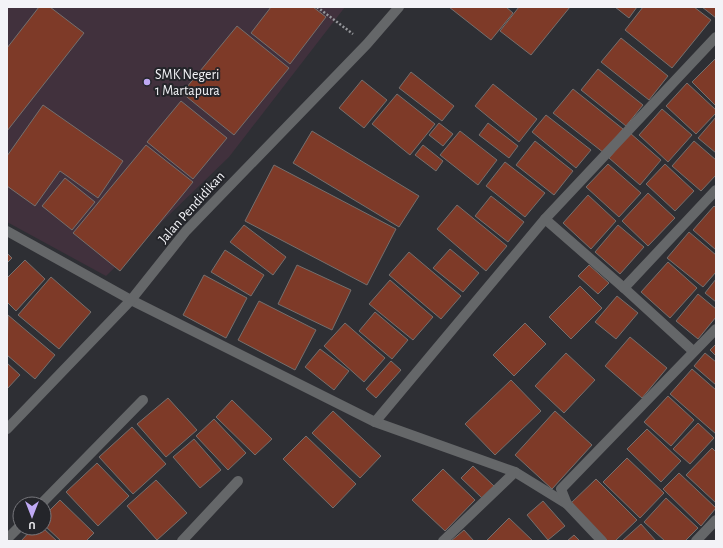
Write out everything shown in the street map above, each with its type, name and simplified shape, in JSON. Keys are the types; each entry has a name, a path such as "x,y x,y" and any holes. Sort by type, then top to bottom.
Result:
{"street":[{"name":"Jalan Pendidikan","path":"7,429 131,300 186,231 367,44 399,7"},
{"path":"375,422 545,219 715,41"},
{"path":"624,288 716,190"},
{"path":"545,219 693,351"},
{"path":"7,231 131,300 375,422 515,472 567,504 602,541"},
{"path":"567,504 561,488 716,329"},
{"path":"49,496 144,400"},
{"path":"443,541 515,472"},
{"path":"182,541 238,481"},
{"path":"696,541 716,520"}],"path":[{"path":"317,7 367,44"}],"shaded area":[{"name":"SMK Negeri 1 Martapura","path":"7,7 345,7 229,157 106,276 7,222"}],"building":[{"path":"39,7 50,7 84,33 7,131 7,48"},
{"path":"271,7 313,7 326,17 290,64 251,33"},
{"path":"449,7 506,7 513,13 491,40"},
{"path":"519,7 570,7 531,55 500,31"},
{"path":"615,7 637,7 629,18"},
{"path":"643,7 694,7 711,20 672,68 625,30"},
{"path":"702,7 716,7 716,18"},
{"path":"237,26 289,68 234,135 182,93"},
{"path":"621,38 668,76 649,100 601,62"},
{"path":"716,58 716,106 692,82"},
{"path":"598,69 643,105 626,126 581,90"},
{"path":"411,72 454,106 442,121 399,88"},
{"path":"362,80 387,100 364,128 339,108"},
{"path":"687,83 716,110 716,113 696,134 666,106"},
{"path":"493,84 537,119 519,142 475,106"},
{"path":"573,89 623,129 604,153 553,113"},
{"path":"397,94 435,124 410,155 372,124"},
{"path":"181,101 227,138 193,179 147,142"},
{"path":"43,105 123,161 98,198 60,171 35,206 7,186 7,156"},
{"path":"662,109 692,135 668,162 639,135"},
{"path":"546,115 591,150 576,168 532,132"},
{"path":"716,117 716,153 698,138"},
{"path":"439,123 453,134 443,146 429,135"},
{"path":"488,123 518,146 509,158 479,135"},
{"path":"312,131 419,196 399,227 293,163"},
{"path":"460,131 497,160 478,185 440,155"},
{"path":"630,133 661,160 640,185 609,158"},
{"path":"535,141 573,171 554,195 516,165"},
{"path":"694,141 716,160 716,175 701,191 672,166"},
{"path":"146,145 193,182 120,271 73,233"},
{"path":"423,145 443,161 436,171 415,155"},
{"path":"505,162 545,193 525,217 486,186"},
{"path":"608,164 641,193 619,217 586,187"},
{"path":"665,164 694,191 675,211 646,184"},
{"path":"274,165 396,229 367,285 245,221"},
{"path":"65,178 95,202 72,230 42,206"},
{"path":"648,193 675,218 648,246 622,221"},
{"path":"588,195 616,221 591,249 563,223"},
{"path":"491,196 524,222 508,242 475,216"},
{"path":"457,205 507,246 486,271 437,229"},
{"path":"714,206 716,208 716,250 693,230"},
{"path":"244,225 286,257 273,275 230,242"},
{"path":"618,225 644,247 620,274 595,252"},
{"path":"689,232 716,255 716,272 703,287 667,258"},
{"path":"450,249 479,273 463,292 433,268"},
{"path":"225,250 264,275 251,296 211,272"},
{"path":"409,252 461,296 441,319 389,275"},
{"path":"7,253 12,258 7,263"},
{"path":"25,260 45,279 16,311 7,302 7,278"},
{"path":"668,262 697,288 670,318 641,292"},
{"path":"297,265 351,290 332,330 278,304"},
{"path":"589,265 609,283 598,294 578,276"},
{"path":"204,275 247,298 226,338 183,315"},
{"path":"51,277 91,312 59,349 18,315"},
{"path":"716,279 716,302 705,293"},
{"path":"390,280 433,317 413,340 369,304"},
{"path":"580,286 602,308 571,339 549,317"},
{"path":"698,294 716,309 716,317 698,339 676,321"},
{"path":"617,296 638,313 616,339 595,322"},
{"path":"259,301 316,330 295,370 238,340"},
{"path":"375,312 408,340 392,359 359,331"},
{"path":"8,315 55,355 35,379 7,355"},
{"path":"345,323 385,358 364,382 324,346"},
{"path":"525,323 546,344 514,376 493,355"},
{"path":"630,337 667,368 642,398 605,366"},
{"path":"716,344 716,356 710,350"},
{"path":"320,349 349,371 334,390 305,367"},
{"path":"566,353 595,380 564,413 535,386"},
{"path":"705,353 716,362 716,385 694,366"},
{"path":"391,361 401,370 376,398 366,389"},
{"path":"7,363 20,375 7,389"},
{"path":"692,369 716,390 716,434 670,394"},
{"path":"511,380 541,411 495,455 465,424"},
{"path":"668,396 694,420 671,446 644,422"},
{"path":"168,398 197,430 166,457 137,424"},
{"path":"232,400 272,439 255,455 216,417"},
{"path":"333,411 381,456 360,478 312,433"},
{"path":"555,411 592,445 552,489 515,455"},
{"path":"214,419 246,453 228,470 196,436"},
{"path":"698,423 714,438 690,464 673,449"},
{"path":"132,427 166,464 133,494 99,457"},
{"path":"647,429 681,461 661,482 627,449"},
{"path":"306,436 356,484 333,508 283,459"},
{"path":"194,439 221,470 200,488 173,457"},
{"path":"712,448 716,452 716,503 686,475"},
{"path":"627,458 664,493 640,518 603,482"},
{"path":"97,463 129,496 98,526 66,492"},
{"path":"473,466 494,486 482,498 461,478"},
{"path":"443,469 475,500 445,531 412,500"},
{"path":"679,473 716,508 701,526 663,489"},
{"path":"596,479 637,520 615,541 608,541 570,504"},
{"path":"156,480 187,513 157,540 127,506"},
{"path":"666,498 698,528 685,541 665,541 644,522"},
{"path":"60,500 94,533 86,541 61,541 52,533 52,508"},
{"path":"543,501 565,526 548,540 527,515"},
{"path":"509,518 533,541 486,541"},
{"path":"641,524 656,541 622,541"},
{"path":"464,530 474,541 451,541"},
{"path":"574,535 580,541 567,541"},
{"path":"26,536 52,536 57,541 21,541"}],"place":[{"name":"SMK Negeri 1 Martapura","path":"147,82"}]}
